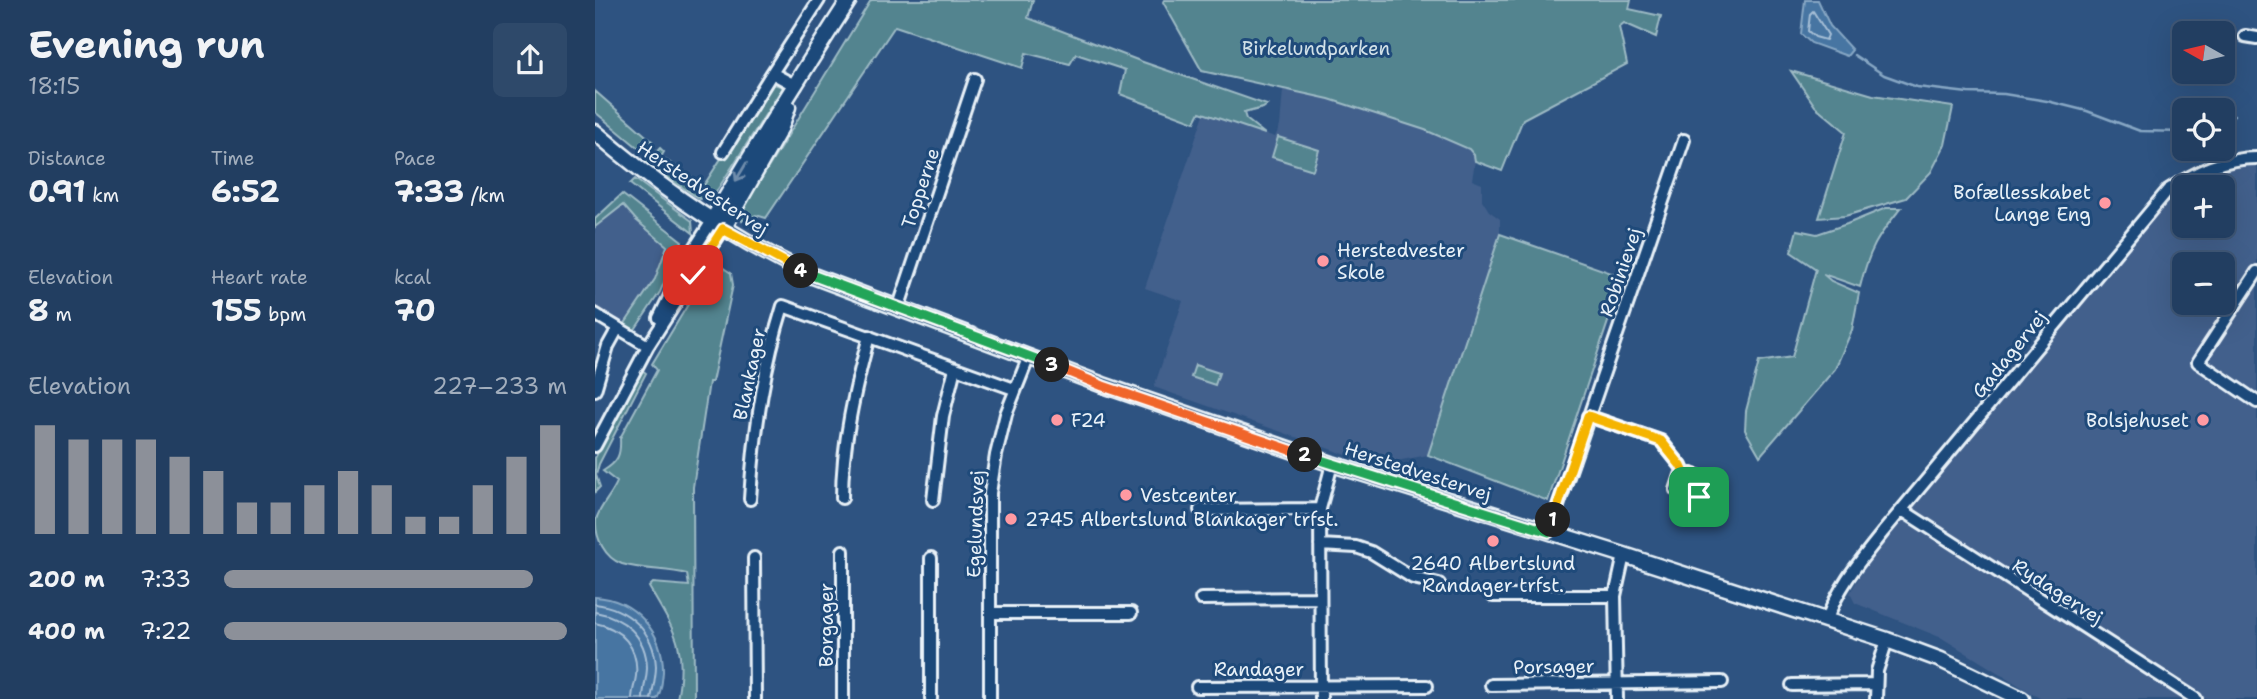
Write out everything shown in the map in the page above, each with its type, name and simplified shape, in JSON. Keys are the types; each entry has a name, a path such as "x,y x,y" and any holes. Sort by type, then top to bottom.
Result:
{"street":[{"path":"723,152 819,0"},
{"path":"595,446 647,346 667,299 717,225 771,122 849,0"},
{"path":"2245,36 2257,38"},
{"path":"772,73 796,86"},
{"name":"Topperne","path":"898,309 975,79"},
{"name":"Herstedvestervej","path":"595,132 623,156 717,225 770,256 813,276 1103,386 1332,464 1887,640 1941,660 2022,699"},
{"name":"Robinievej","path":"1549,532 1684,140"},
{"name":"Gadagervej","path":"1827,620 1848,577 2168,190 2212,165 2242,158 2257,158"},
{"path":"2257,272 2198,362 2257,402"},
{"name":"Blankager","path":"750,499 753,444 760,398 783,306 1014,389"},
{"path":"595,314 647,346"},
{"path":"595,390 608,346 618,328"},
{"path":"842,498 852,411 869,336"},
{"name":"Egelundsvej","path":"990,699 990,494 1000,435 1014,389 1029,356"},
{"path":"933,500 943,416 955,368"},
{"path":"1588,416 1661,441 1685,475"},
{"name":"Randager","path":"1321,699 1320,509 1332,464"},
{"path":"1200,510 1320,509"},
{"name":"Rydagervej","path":"1902,510 2196,699"},
{"path":"1320,545 1356,547 1371,552 1413,578 1439,584"},
{"name":"Borgager","path":"843,551 843,699"},
{"name":"Porsager","path":"1617,699 1615,596 1624,555"},
{"path":"754,558 755,699"},
{"path":"930,558 931,699"},
{"path":"1493,596 1615,596"},
{"path":"1201,599 1320,598"},
{"path":"990,613 1131,613"},
{"path":"1876,699 1877,671 1887,640"},
{"name":"Porsager","path":"1491,685 1723,682"},
{"path":"1792,685 1876,684"},
{"name":"Randager","path":"1197,687 1427,685"}],"shaded area":[{"name":"Herstedvester Skole","path":"1283,90 1329,99 1425,130 1469,149 1475,161 1472,180 1482,184 1482,200 1489,211 1500,219 1500,234 1428,455 1375,465 1154,387 1183,301 1145,288 1204,114 1275,137 1280,126"},
{"path":"2257,166 2257,699 2041,699 1942,638 1855,603 1850,593 1868,562 2163,206 2172,199 2172,238 2235,238 2235,175 2209,175 2232,168"},
{"path":"623,205 636,220 667,245 655,279 624,325 595,308 595,227"}],"green space":[{"path":"871,0 1033,0 1028,18 1267,105 1244,113 1246,119 1265,134 1200,112 1195,122 1120,94 1125,70 1076,54 1070,64 1026,53 1022,68 895,26 766,218 756,215 742,221 741,212"},
{"name":"Birkelundparken","path":"1164,0 1631,0 1629,9 1661,16 1656,37 1624,23 1619,27 1627,64 1523,119 1502,171 1475,161 1469,149 1425,130 1329,99 1202,71"},
{"path":"1791,71 1873,95 1953,107 1945,145 1931,172 1906,198 1845,216 1819,218 1846,132 1815,106"},
{"path":"774,84 783,87 716,192 700,199 644,162 660,148 664,152 661,157 704,185 767,87"},
{"path":"595,91 652,141 642,151 595,112"},
{"path":"1278,137 1319,150 1313,170 1272,157"},
{"path":"635,179 692,221 693,233 630,184"},
{"path":"622,194 682,241 660,292 634,331 624,325 655,279 667,246 636,220 623,205 595,227 595,219"},
{"path":"1886,208 1901,208 1875,244 1860,287 1823,274 1831,281 1859,293 1852,330 1835,369 1760,456 1745,430 1746,411 1759,362 1792,357 1816,269 1791,252 1797,230 1817,234"},
{"path":"1500,234 1623,277 1548,501 1428,455"},
{"path":"716,263 731,273 733,285 712,382 709,382 693,487 694,699 677,699 681,665 677,640 649,587 653,583 689,586 687,574 630,566 616,561 602,546 597,534 596,520 617,482 603,471 617,458 620,438 657,370 652,364 701,283 711,278"},
{"path":"1195,365 1219,373 1215,385 1191,377"},
{"path":"642,370 646,373 599,464 596,475 600,487 595,492 595,458"}],"water":[{"path":"1805,0 1818,0 1830,26 1852,50 1847,56 1811,43 1801,34"},
{"path":"595,597 609,599 634,611 652,631 662,657 661,689 657,699 595,699"}],"waterway":[{"path":"1854,55 1884,75 1917,87 2004,94 2047,101 2087,111 2140,131 2172,132"}],"place":[{"name":"Bofællesskabet Lange Eng","path":"2105,203"},
{"name":"Herstedvester Skole","path":"1323,261"},
{"name":"F24","path":"1057,420"},
{"name":"Bolsjehuset","path":"2203,420"},
{"name":"Vestcenter","path":"1126,495"},
{"name":"2745 Albertslund Blankager trfst.","path":"1011,519"},
{"name":"2640 Albertslund Randager trfst.","path":"1493,541"}],"route":[{"path":"693,275 723,229 770,256 813,276 1103,386 1332,464 1549,532 1588,416 1661,441 1685,475 1705,478 1699,497"}]}
